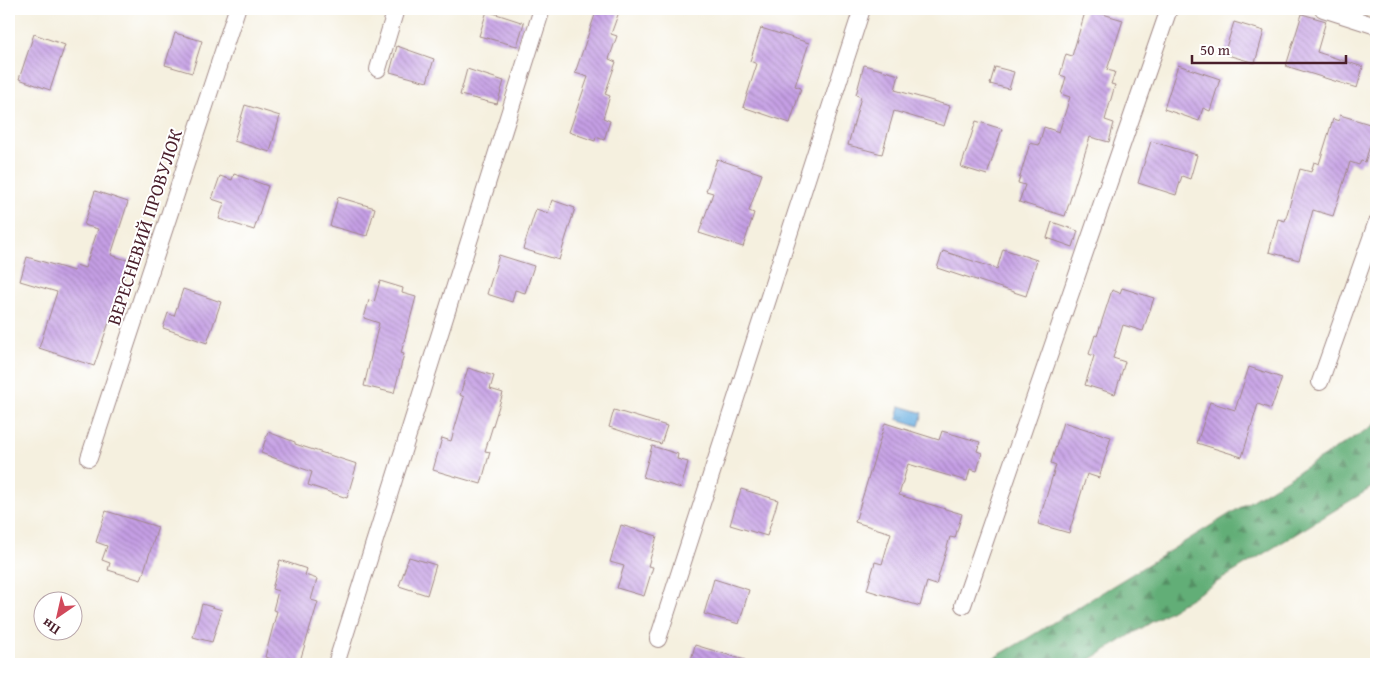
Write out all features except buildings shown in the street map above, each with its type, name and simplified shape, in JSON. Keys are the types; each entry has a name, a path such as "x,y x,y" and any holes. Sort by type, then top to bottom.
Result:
{"street":[{"name":"ВЕРЕСНЕВИЙ ПРОВУЛОК","path":"89,458 237,9"},
{"path":"378,69 396,9"},
{"path":"336,664 542,9"},
{"path":"658,639 862,9"},
{"path":"963,605 1169,9"},
{"path":"1323,9 1352,14 1376,26"},
{"path":"1320,382 1376,224"}],"green space":[{"path":"1376,424 1376,485 1083,664 983,664 1028,638"}],"water":[{"path":"900,406 923,413 919,426 897,419"}]}
